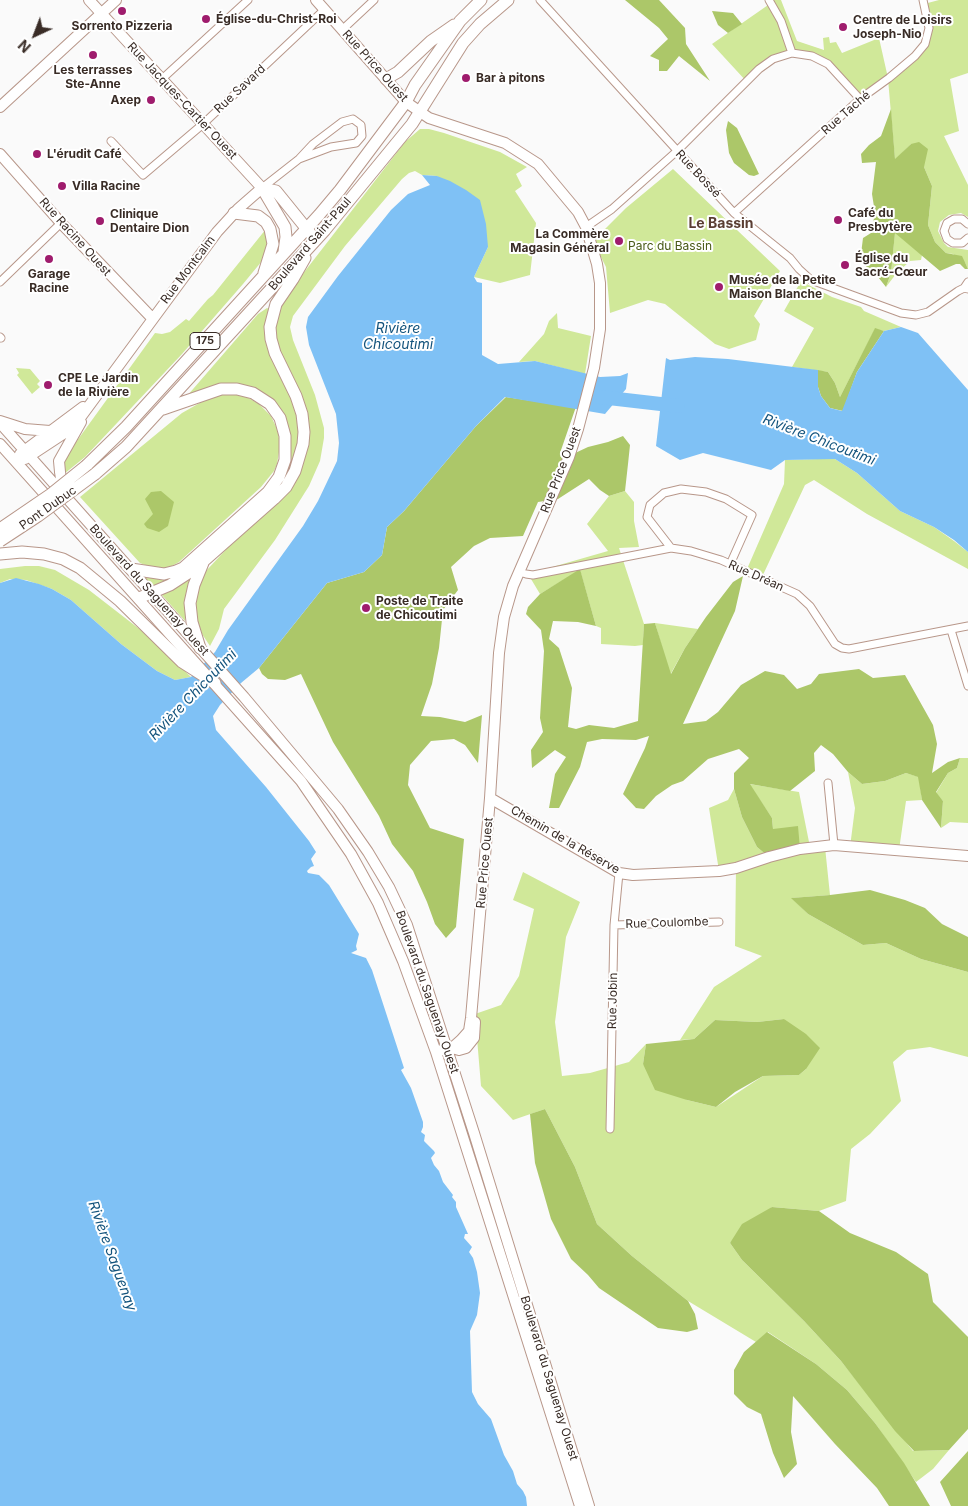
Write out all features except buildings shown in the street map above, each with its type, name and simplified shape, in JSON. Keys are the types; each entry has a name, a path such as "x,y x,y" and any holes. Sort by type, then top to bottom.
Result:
{"main road":[{"name":"Rue Jacques-Cartier Ouest","path":"89,0 262,188"},
{"path":"0,107 116,0"},
{"name":"Rue Price Ouest","path":"316,0 406,102 429,118 505,143 538,164 578,212 586,227 597,264 600,284 600,329 594,368 578,429 569,457 513,586 504,617 499,653 490,798 472,1011 475,1024 474,1038 466,1048 445,1050"},
{"name":"Boulevard Saint-Paul","path":"87,465 122,432 340,190 406,102 415,85 460,21 481,0"},
{"name":"Boulevard Saint-Paul","path":"95,474 120,454 314,242 412,124 462,43 480,24 508,0"},
{"path":"386,79 398,72 431,41 460,21"},
{"name":"Rue Racine Ouest","path":"0,154 152,318"},
{"path":"139,598 176,582 204,562 278,495 289,482 298,465 304,438 302,414 296,396 275,353 270,327 278,300 293,280 314,242 307,228 276,191 262,188"},
{"path":"262,188 284,227 286,237 284,253"},
{"name":"Rue Montcalm","path":"27,453 68,429 87,410 152,318 217,232 234,213 262,188"},
{"path":"234,213 258,216 266,222 270,229 273,244 262,277"},
{"path":"131,569 164,574 182,568 268,492 279,477 285,460 285,436 280,418 266,402 249,392 233,388 217,389 161,410"},
{"name":"Rue Montcalm","path":"16,462 50,431 95,397"},
{"path":"64,495 59,469 60,457 87,410"},
{"path":"0,422 25,429 50,431"},
{"name":"Boulevard du Saguenay Ouest","path":"0,422 244,697 338,809 368,852 389,887 407,925 580,1506"},
{"name":"Boulevard du Saguenay Ouest","path":"0,444 139,598 186,659"},
{"name":"Pont Dubuc","path":"0,528 51,494 87,465"},
{"name":"Pont Dubuc","path":"0,541 95,474"},
{"path":"0,554 29,552 56,557 74,565 99,583 215,683"},
{"path":"200,648 192,622 190,603 194,585 204,562"},
{"name":"Boulevard du Saguenay Ouest","path":"215,683 301,781 351,854 386,920 445,1050 474,1133 589,1506"},
{"name":"Chemin de la Réserve","path":"490,798 619,873 633,875 719,871 736,868 800,849 834,845 968,856"}],"street":[{"path":"162,79 248,0"},
{"path":"343,29 374,0"},
{"name":"Rue Bossé","path":"540,0 734,213 790,258 811,280 901,313 916,314 928,312 967,287"},
{"path":"770,0 781,21 792,53"},
{"name":"Rue Taché","path":"734,213 860,99 915,56 926,44 928,28 923,0"},
{"name":"Rue Savard","path":"111,141 142,175 203,124 325,9"},
{"path":"586,227 612,209 677,151 759,69 773,60 792,53 812,56 828,64 860,99"},
{"name":"Rue Montcalm","path":"262,188 299,160 313,144 342,122 353,119 361,125 362,136 356,143 331,146 299,160"},
{"path":"967,241 953,244 947,239 944,231 947,223 954,219 962,219 968,224"},
{"path":"0,282 61,222"},
{"path":"671,548 647,517 650,505 664,494 681,489 706,492 726,499 752,515 732,560"},
{"name":"Rue Dréan","path":"519,572 533,575 671,548 691,550 721,560 796,594 810,606 835,644 842,648 849,649 968,626"},
{"path":"951,630 966,670 968,686"},
{"path":"828,783 834,845"},
{"name":"Rue Jobin","path":"610,1128 614,925 619,873"},
{"name":"Rue Coulombe","path":"614,925 719,922"}],"green space":[{"path":"625,0 659,0 685,28 686,44 710,81 679,56 667,71 659,71 659,60 650,56 668,39 659,28"},
{"path":"769,0 781,0 797,41 824,50 823,38 829,37 830,43 836,42 842,53 879,38 888,78 925,44 929,28 924,4 939,0 968,0 968,73 950,79 959,131 944,136 968,185 968,217 961,213 949,215 940,222 938,231 948,247 968,250 968,269 965,263 953,254 946,253 935,242 928,225 932,186 911,144 895,160 888,79 860,99 828,64 792,53 773,59 747,82 712,44 771,3"},
{"path":"712,11 733,13 742,24 728,33 718,25"},
{"path":"891,109 895,159 911,144 919,142 928,149 924,167 932,186 928,225 935,242 946,253 962,256 968,269 965,269 960,264 956,264 940,271 895,233 891,273 886,287 874,272 860,262 863,238 871,233 875,213 872,194 876,162 862,163 861,154 881,136"},
{"path":"728,121 737,128 759,174 749,175 734,163 729,153 726,130"},
{"path":"420,129 444,133 500,152 527,167 516,174 522,186 515,191 536,223 530,275 500,283 474,277 488,247 437,176 422,175 415,171 402,179 345,246 293,316 290,327 293,340 315,395 324,428 320,461 309,486 275,540 224,609 219,629 210,646 202,634 195,614 195,593 206,571 301,469 307,450 274,333 279,307 405,142"},
{"name":"Parc du Bassin","path":"673,169 780,271 754,316 760,324 756,340 729,349 715,344 665,304 648,300 610,313 606,267 593,241 626,208"},
{"path":"266,229 269,239 262,261 182,354 85,457 64,474 63,462 71,449 155,333 170,332 186,319 189,321 213,295"},
{"path":"895,232 922,255 921,260 910,261 886,287 891,273"},
{"path":"801,281 832,297 861,307 864,311 901,327 884,331 875,329 840,397 835,383 828,372 792,367 814,328 784,311"},
{"path":"267,308 269,309 266,328 299,417 299,446 284,483 187,571 153,587 145,578 147,576 165,578 223,536 290,460 291,441 287,424 245,386 221,384 187,396 258,314"},
{"path":"557,313 558,328 591,336 585,374 535,361 519,362 544,334 549,321"},
{"path":"875,328 884,331 857,372 843,411 830,408 821,396 818,387 818,370 828,372 835,383 840,397"},
{"path":"16,368 30,369 40,381 37,384 40,387 32,394 17,375 19,373"},
{"path":"228,394 245,396 259,404 271,416 278,431 280,446 274,471 261,487 179,562 170,567 160,569 140,563 80,497 182,413 212,396"},
{"path":"506,397 539,402 578,401 560,453 573,454 588,447 623,436 630,445 628,464 625,491 609,496 589,479 558,499 538,502 523,536 490,538 474,546 451,567 458,590 443,610 439,648 432,684 421,716 440,717 465,722 482,715 478,763 465,745 454,739 431,741 410,765 408,785 430,828 464,839 456,927 446,938 435,924 413,871 392,844 379,816 333,742 301,674 285,680 268,679 259,668 327,583 364,572 382,555 387,527 404,511 476,426"},
{"path":"835,459 857,473 900,511 934,527 968,552 968,569 867,514 814,480 805,485 762,577 747,569 784,484 785,460"},
{"path":"161,491 174,502 168,526 159,532 147,528 144,524 153,514 145,499 151,492"},
{"path":"625,491 634,502 634,521 639,547 619,548 644,624 643,645 635,646 601,644 601,628 596,626 580,570 540,594 528,574 608,551 587,524 609,496"},
{"path":"39,566 55,570 89,590 151,638 191,677 175,680 157,671 121,644 71,600 52,589 26,580 10,579 0,583 0,569"},
{"path":"580,569 596,626 578,622 553,621 549,639 559,648 572,688 568,727 576,729 589,725 614,728 638,721 644,624 655,623 671,674 685,648 706,617 733,582 743,576 735,611 683,724 706,721 718,712 741,685 765,671 784,675 797,689 811,684 819,674 859,669 873,678 905,675 933,725 937,744 932,773 948,762 960,758 957,768 948,773 936,792 943,801 941,828 922,800 918,777 906,773 885,781 862,784 848,772 833,754 821,745 814,753 815,771 790,791 750,784 772,818 773,829 798,826 800,849 769,857 757,847 742,817 734,789 734,773 749,758 739,749 708,759 683,781 672,785 656,796 644,809 636,808 623,794 649,736 636,740 602,739 587,742 580,767 559,808 549,808 555,774 566,757 555,750 532,768 531,750 543,732 540,718 544,651 541,630 526,614 528,607 540,594"},
{"path":"192,578 185,598 185,621 161,594"},
{"path":"655,623 698,629 670,675"},
{"path":"960,758 968,758 968,823 950,822 941,828 943,801 936,793 948,773 957,768"},
{"path":"848,772 862,784 885,781 906,773 919,777 922,800 906,801 899,850 850,847 855,808"},
{"path":"749,784 799,792 810,847 825,847 830,895 792,898 808,914 863,945 886,943 921,959 968,972 968,1057 930,1047 907,1050 893,1062 901,1101 870,1134 851,1149 846,1201 819,1211 772,1207 730,1243 742,1260 804,1321 841,1361 913,1451 949,1450 933,1469 916,1482 875,1423 847,1390 816,1364 768,1332 756,1342 688,1301 632,1256 597,1224 575,1167 545,1109 513,1120 481,1086 475,1014 501,1005 519,976 534,909 513,900 523,872 580,902 566,937 555,1022 562,1076 590,1073 629,1062 646,1044 643,1064 687,1100 716,1107 763,1076 799,1075 806,1069 784,1019 757,1022 715,1020 694,1039 680,1040 714,987 762,956 735,946 736,869 719,871 709,808 728,800 734,789 742,817 757,847 769,857 781,829 773,829 772,818"},
{"path":"870,890 925,908 942,924 968,937 968,972 921,959 886,943 863,945 808,914 791,898"},
{"path":"784,1019 806,1034 820,1048 806,1069 799,1075 763,1076 735,1092 716,1107 655,1090 643,1064 646,1044 694,1039 715,1020 757,1022"},
{"path":"545,1109 575,1167 597,1224 632,1256 688,1301 695,1314 698,1329 687,1332 658,1328 599,1288 571,1259 551,1219 535,1163 530,1114"},
{"path":"772,1207 819,1211 850,1233 896,1252 928,1274 933,1302 968,1337 968,1429 949,1450 914,1451 895,1431 841,1361 804,1321 742,1260 730,1243 742,1224"},
{"path":"767,1332 816,1364 847,1390 875,1423 904,1463 930,1506 889,1506 877,1488 793,1396 791,1432 797,1464 784,1478 773,1453 761,1414 747,1407 734,1394 734,1370 744,1352"},
{"path":"968,1451 968,1506 951,1506 940,1482"}],"water":[{"name":"Rivière Saguenay","path":"422,175 437,176 450,181 480,200 486,224 488,247 474,277 477,282 482,283 482,355 498,364 535,361 600,377 620,376 628,373 626,389 605,414 505,397 476,426 404,511 387,527 382,555 364,572 327,583 259,668 241,683 220,705 213,716 216,730 266,787 309,841 316,852 311,859 314,866 307,871 308,873 319,875 329,885 359,934 357,950 351,953 366,958 372,970 404,1068 401,1070 411,1088 423,1122 421,1132 425,1135 424,1141 435,1153 431,1158 443,1182 453,1195 452,1197 456,1202 456,1207 468,1234 465,1234 464,1238 472,1247 469,1252 477,1272 480,1293 477,1315 470,1331 472,1392 478,1404 491,1419 517,1484 526,1497 527,1506 0,1506 0,583 16,578 52,589 71,600 121,644 157,671 175,680 191,677 215,652 228,630 303,526 318,501 337,461 339,443 336,414 309,345 306,327 308,317 391,210 408,194 430,185"},
{"name":"Rivière Chicoutimi","path":"901,327 918,333 968,390 968,552 934,527 900,511 857,473 835,459 785,460 771,470 703,453 680,460 656,446 666,358 670,360 695,357 728,359 818,370 818,387 821,396 830,408 842,411 857,372 884,331"}],"waterway":[{"name":"Rivière Chicoutimi","path":"600,397 678,406"}],"place":[{"name":"Sorrento Pizzeria","path":"122,11"},
{"name":"Église-du-Christ-Roi","path":"206,19"},
{"name":"Centre de Loisirs Joseph-Nio","path":"843,27"},
{"name":"Les terrasses Ste-Anne","path":"93,55"},
{"name":"Bar à pitons","path":"466,78"},
{"name":"Axep","path":"151,100"},
{"name":"L'érudit Café","path":"37,154"},
{"name":"Villa Racine","path":"62,186"},
{"name":"Café du Presbytère","path":"838,220"},
{"name":"Clinique Dentaire Dion","path":"100,221"},
{"name":"La Commère Magasin Général","path":"619,241"},
{"name":"Garage Racine","path":"49,259"},
{"name":"Église du Sacré-Cœur","path":"845,265"},
{"name":"Musée de la Petite Maison Blanche","path":"719,287"},
{"name":"CPE Le Jardin de la Rivière","path":"48,385"},
{"name":"Poste de Traite de Chicoutimi","path":"366,608"}],"district":[{"name":"Le Bassin","path":"721,224"}]}
